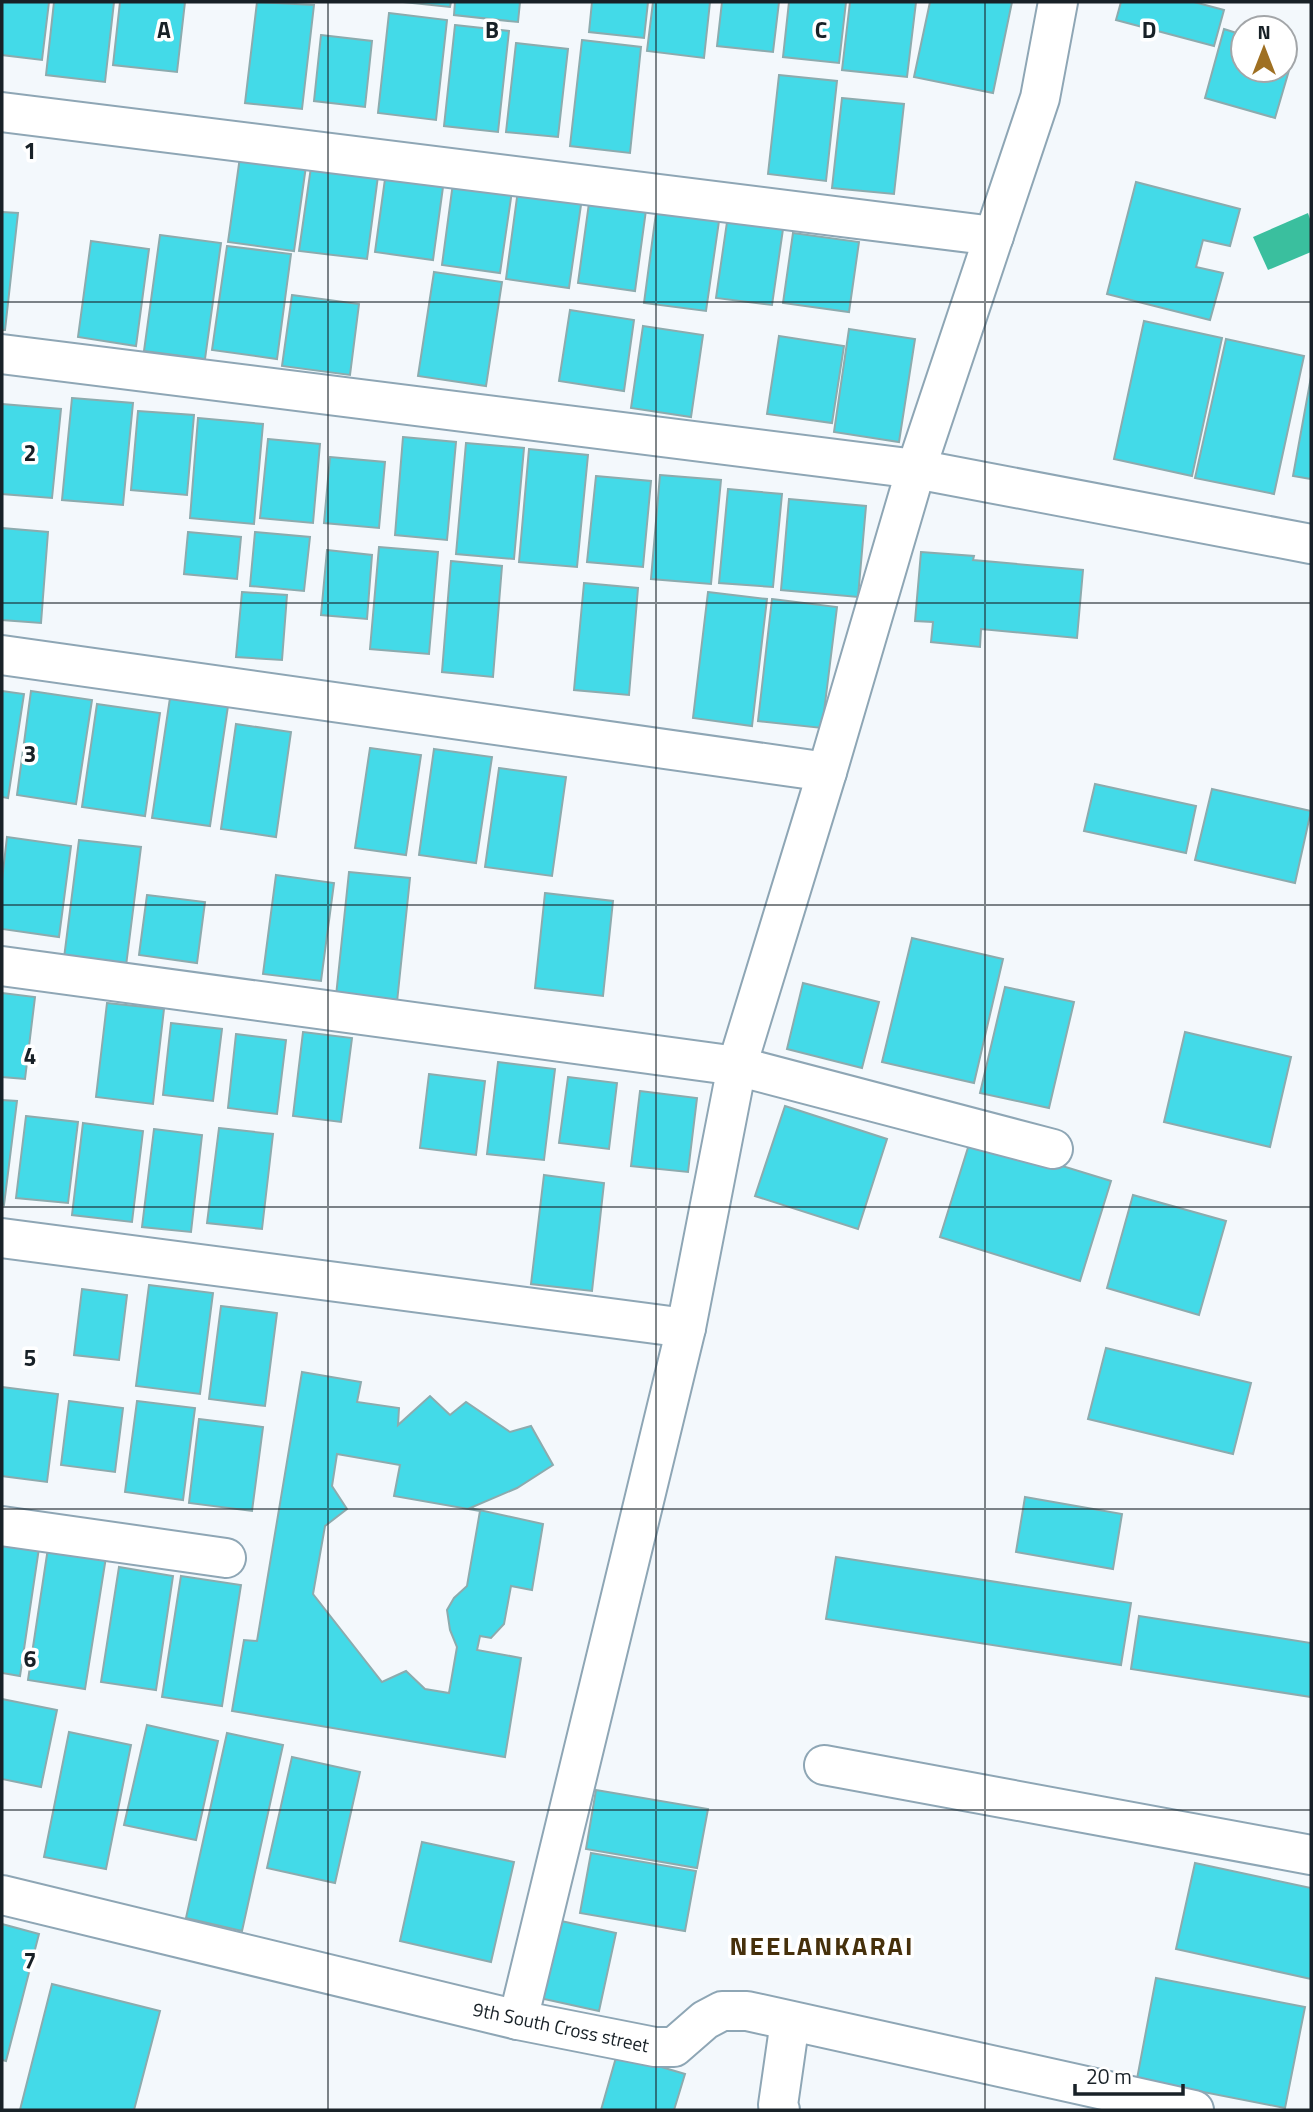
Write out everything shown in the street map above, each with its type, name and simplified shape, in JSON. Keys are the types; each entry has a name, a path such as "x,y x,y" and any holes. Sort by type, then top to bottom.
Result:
{"street":[{"path":"518,2020 687,1328 737,1066 916,469 1040,97 1058,2"},
{"path":"2,111 993,236"},
{"path":"2,354 916,469 1311,544"},
{"path":"2,655 827,772"},
{"path":"2,966 737,1066 1053,1149"},
{"path":"2,1238 687,1328"},
{"path":"2,1527 226,1558"},
{"path":"824,1765 1311,1855"},
{"name":"9th South Cross street","path":"2,1895 518,2020 655,2047 674,2047 705,2020 722,2011 747,2011 1194,2110"},
{"path":"780,2110 790,2021"}],"shaded area":[{"path":"1308,213 1311,222 1311,252 1268,270 1253,237"}],"building":[{"path":"2,2 49,2 42,60 2,55"},
{"path":"54,2 114,2 105,82 46,75"},
{"path":"120,2 185,2 177,72 113,65"},
{"path":"257,2 314,5 302,109 245,103"},
{"path":"403,2 451,2 450,7"},
{"path":"455,2 520,2 518,22 454,15"},
{"path":"592,2 648,2 644,38 589,32"},
{"path":"653,2 710,2 704,58 647,51"},
{"path":"722,2 779,2 773,52 717,46"},
{"path":"789,2 846,2 839,63 783,57"},
{"path":"850,2 916,2 907,77 842,70"},
{"path":"930,2 1012,2 993,93 914,77"},
{"path":"1121,2 1194,2 1224,10 1214,46 1116,20"},
{"path":"389,13 447,20 436,120 378,113"},
{"path":"455,25 509,31 498,132 444,126"},
{"path":"1224,29 1229,31 1229,84 1285,84 1275,118 1205,98"},
{"path":"321,35 372,41 365,107 314,101"},
{"path":"582,40 641,47 630,153 570,146"},
{"path":"516,43 568,49 558,137 506,132"},
{"path":"779,75 837,81 826,181 768,174"},
{"path":"842,98 904,104 894,194 832,188"},
{"path":"240,157 306,166 294,251 228,242"},
{"path":"311,167 378,176 367,259 299,251"},
{"path":"385,179 443,187 433,260 375,252"},
{"path":"1136,182 1240,209 1230,246 1203,240 1196,267 1223,273 1210,320 1107,294"},
{"path":"453,183 512,191 500,273 442,265"},
{"path":"518,190 582,198 569,288 506,279"},
{"path":"589,203 646,210 635,291 578,283"},
{"path":"2,212 18,213 5,330 2,330"},
{"path":"656,213 719,221 706,311 644,303"},
{"path":"727,222 783,229 772,305 716,298"},
{"path":"793,233 859,242 849,312 783,303"},
{"path":"160,235 221,243 205,359 144,351"},
{"path":"91,241 149,249 136,346 78,337"},
{"path":"227,246 291,254 277,359 212,350"},
{"path":"434,272 502,282 486,386 418,376"},
{"path":"292,295 359,304 350,375 282,366"},
{"path":"570,310 634,320 624,391 559,381"},
{"path":"1144,321 1222,338 1192,476 1114,459"},
{"path":"643,326 703,335 691,417 631,408"},
{"path":"849,329 915,339 899,442 834,432"},
{"path":"779,336 844,346 832,423 767,414"},
{"path":"1226,339 1304,356 1274,494 1195,478"},
{"path":"1311,377 1311,479 1293,476"},
{"path":"72,398 133,403 123,505 62,500"},
{"path":"2,404 61,409 52,498 2,494"},
{"path":"138,411 194,415 187,495 131,490"},
{"path":"198,418 263,424 254,524 190,518"},
{"path":"403,437 456,442 447,540 395,535"},
{"path":"268,439 320,444 313,523 260,518"},
{"path":"466,443 524,448 514,559 456,554"},
{"path":"529,449 588,455 577,567 519,562"},
{"path":"330,457 385,462 379,528 324,523"},
{"path":"660,475 721,480 711,584 651,579"},
{"path":"596,476 651,481 643,567 587,562"},
{"path":"728,489 782,494 773,587 719,583"},
{"path":"789,499 866,506 858,597 781,590"},
{"path":"2,528 48,532 41,623 2,620"},
{"path":"188,532 241,537 237,579 184,574"},
{"path":"255,532 310,537 304,591 250,586"},
{"path":"379,547 438,552 429,654 370,649"},
{"path":"327,550 372,555 367,619 321,615"},
{"path":"921,552 974,556 973,560 1083,570 1077,638 981,629 980,647 931,642 933,622 915,621"},
{"path":"451,561 502,566 493,677 442,672"},
{"path":"584,583 638,588 629,695 574,690"},
{"path":"242,592 287,595 282,660 236,657"},
{"path":"708,592 767,599 752,726 693,718"},
{"path":"772,599 837,607 822,728 758,721"},
{"path":"2,691 24,694 8,798 2,797"},
{"path":"31,691 92,700 76,804 17,795"},
{"path":"170,698 228,706 210,826 152,818"},
{"path":"97,704 160,713 145,816 82,807"},
{"path":"236,724 291,732 276,837 221,829"},
{"path":"370,748 421,755 406,855 355,848"},
{"path":"434,749 492,757 476,863 419,855"},
{"path":"499,768 566,777 552,876 485,867"},
{"path":"1095,784 1196,806 1186,853 1084,831"},
{"path":"1212,789 1311,811 1295,883 1195,860"},
{"path":"7,837 71,846 59,937 2,929 2,880"},
{"path":"79,840 141,847 126,966 64,958"},
{"path":"349,872 410,878 397,1002 336,996"},
{"path":"276,875 334,883 321,981 263,974"},
{"path":"545,893 613,901 603,996 535,988"},
{"path":"147,895 205,902 197,963 139,955"},
{"path":"912,938 1003,959 974,1083 882,1062"},
{"path":"803,983 879,1002 862,1068 787,1049"},
{"path":"1005,987 1074,1002 1049,1108 980,1093"},
{"path":"2,993 35,997 25,1079 2,1077"},
{"path":"107,1003 164,1009 153,1104 96,1097"},
{"path":"171,1023 222,1029 213,1101 163,1095"},
{"path":"303,1032 352,1038 341,1122 293,1116"},
{"path":"1185,1032 1291,1057 1270,1147 1164,1122"},
{"path":"236,1034 286,1040 277,1114 228,1108"},
{"path":"498,1062 555,1069 544,1160 487,1154"},
{"path":"429,1074 485,1081 476,1155 420,1148"},
{"path":"568,1077 617,1083 609,1149 559,1143"},
{"path":"640,1091 697,1098 688,1172 631,1166"},
{"path":"2,1100 17,1101 4,1205 2,1204"},
{"path":"785,1106 887,1139 858,1229 755,1196"},
{"path":"26,1116 78,1122 68,1203 16,1198"},
{"path":"83,1123 143,1131 132,1222 72,1215"},
{"path":"219,1128 273,1134 262,1229 207,1223"},
{"path":"154,1129 202,1135 191,1232 142,1227"},
{"path":"971,1138 1111,1181 1080,1281 940,1237"},
{"path":"544,1175 604,1183 592,1291 531,1284"},
{"path":"1133,1195 1226,1221 1199,1315 1107,1288"},
{"path":"149,1285 213,1293 200,1394 136,1386"},
{"path":"82,1289 127,1295 119,1360 74,1355"},
{"path":"221,1306 277,1313 265,1406 209,1399"},
{"path":"1106,1348 1251,1383 1233,1454 1088,1419"},
{"path":"302,1372 361,1382 357,1402 399,1408 398,1425 430,1396 450,1415 466,1402 510,1432 531,1426 553,1465 517,1488 470,1508 543,1524 532,1590 511,1586 504,1624 491,1638 480,1636 477,1650 521,1658 505,1757 232,1711 244,1640 257,1641","holes":["337,1454 400,1465 394,1496 480,1511 467,1586 454,1598 447,1610 450,1630 457,1647 449,1693 425,1689 406,1671 382,1682 313,1594 325,1526 347,1509 332,1486"]},
{"path":"2,1387 58,1394 47,1482 2,1476"},
{"path":"69,1401 123,1408 115,1472 61,1465"},
{"path":"137,1401 195,1408 183,1500 125,1492"},
{"path":"199,1419 263,1427 252,1511 189,1503"},
{"path":"1025,1497 1122,1514 1113,1569 1016,1552"},
{"path":"2,1542 39,1548 20,1676 2,1673"},
{"path":"48,1548 106,1557 85,1689 28,1680"},
{"path":"836,1557 1131,1603 1121,1665 826,1619"},
{"path":"119,1567 173,1576 156,1690 101,1682"},
{"path":"181,1576 241,1585 222,1706 162,1697"},
{"path":"1139,1616 1311,1643 1311,1697 1131,1669"},
{"path":"2,1699 57,1710 41,1787 2,1779"},
{"path":"147,1725 218,1741 196,1840 124,1825"},
{"path":"69,1732 131,1745 106,1869 44,1857"},
{"path":"227,1733 283,1745 242,1931 186,1918"},
{"path":"292,1757 360,1772 335,1883 267,1868"},
{"path":"596,1790 708,1809 697,1868 586,1849"},
{"path":"422,1842 514,1862 491,1962 400,1941"},
{"path":"591,1853 696,1871 685,1931 580,1913"},
{"path":"1195,1863 1311,1888 1311,1979 1176,1949"},
{"path":"552,1919 616,1933 599,2011 535,1997"},
{"path":"2,1924 39,1934 6,2061 2,2060"},
{"path":"1156,1978 1305,2007 1285,2108 1137,2079"},
{"path":"52,1984 160,2011 134,2110 20,2110"},
{"path":"617,2054 685,2074 674,2110 601,2110"}],"district":[{"name":"NEELANKARAI","path":"822,1946"}]}
